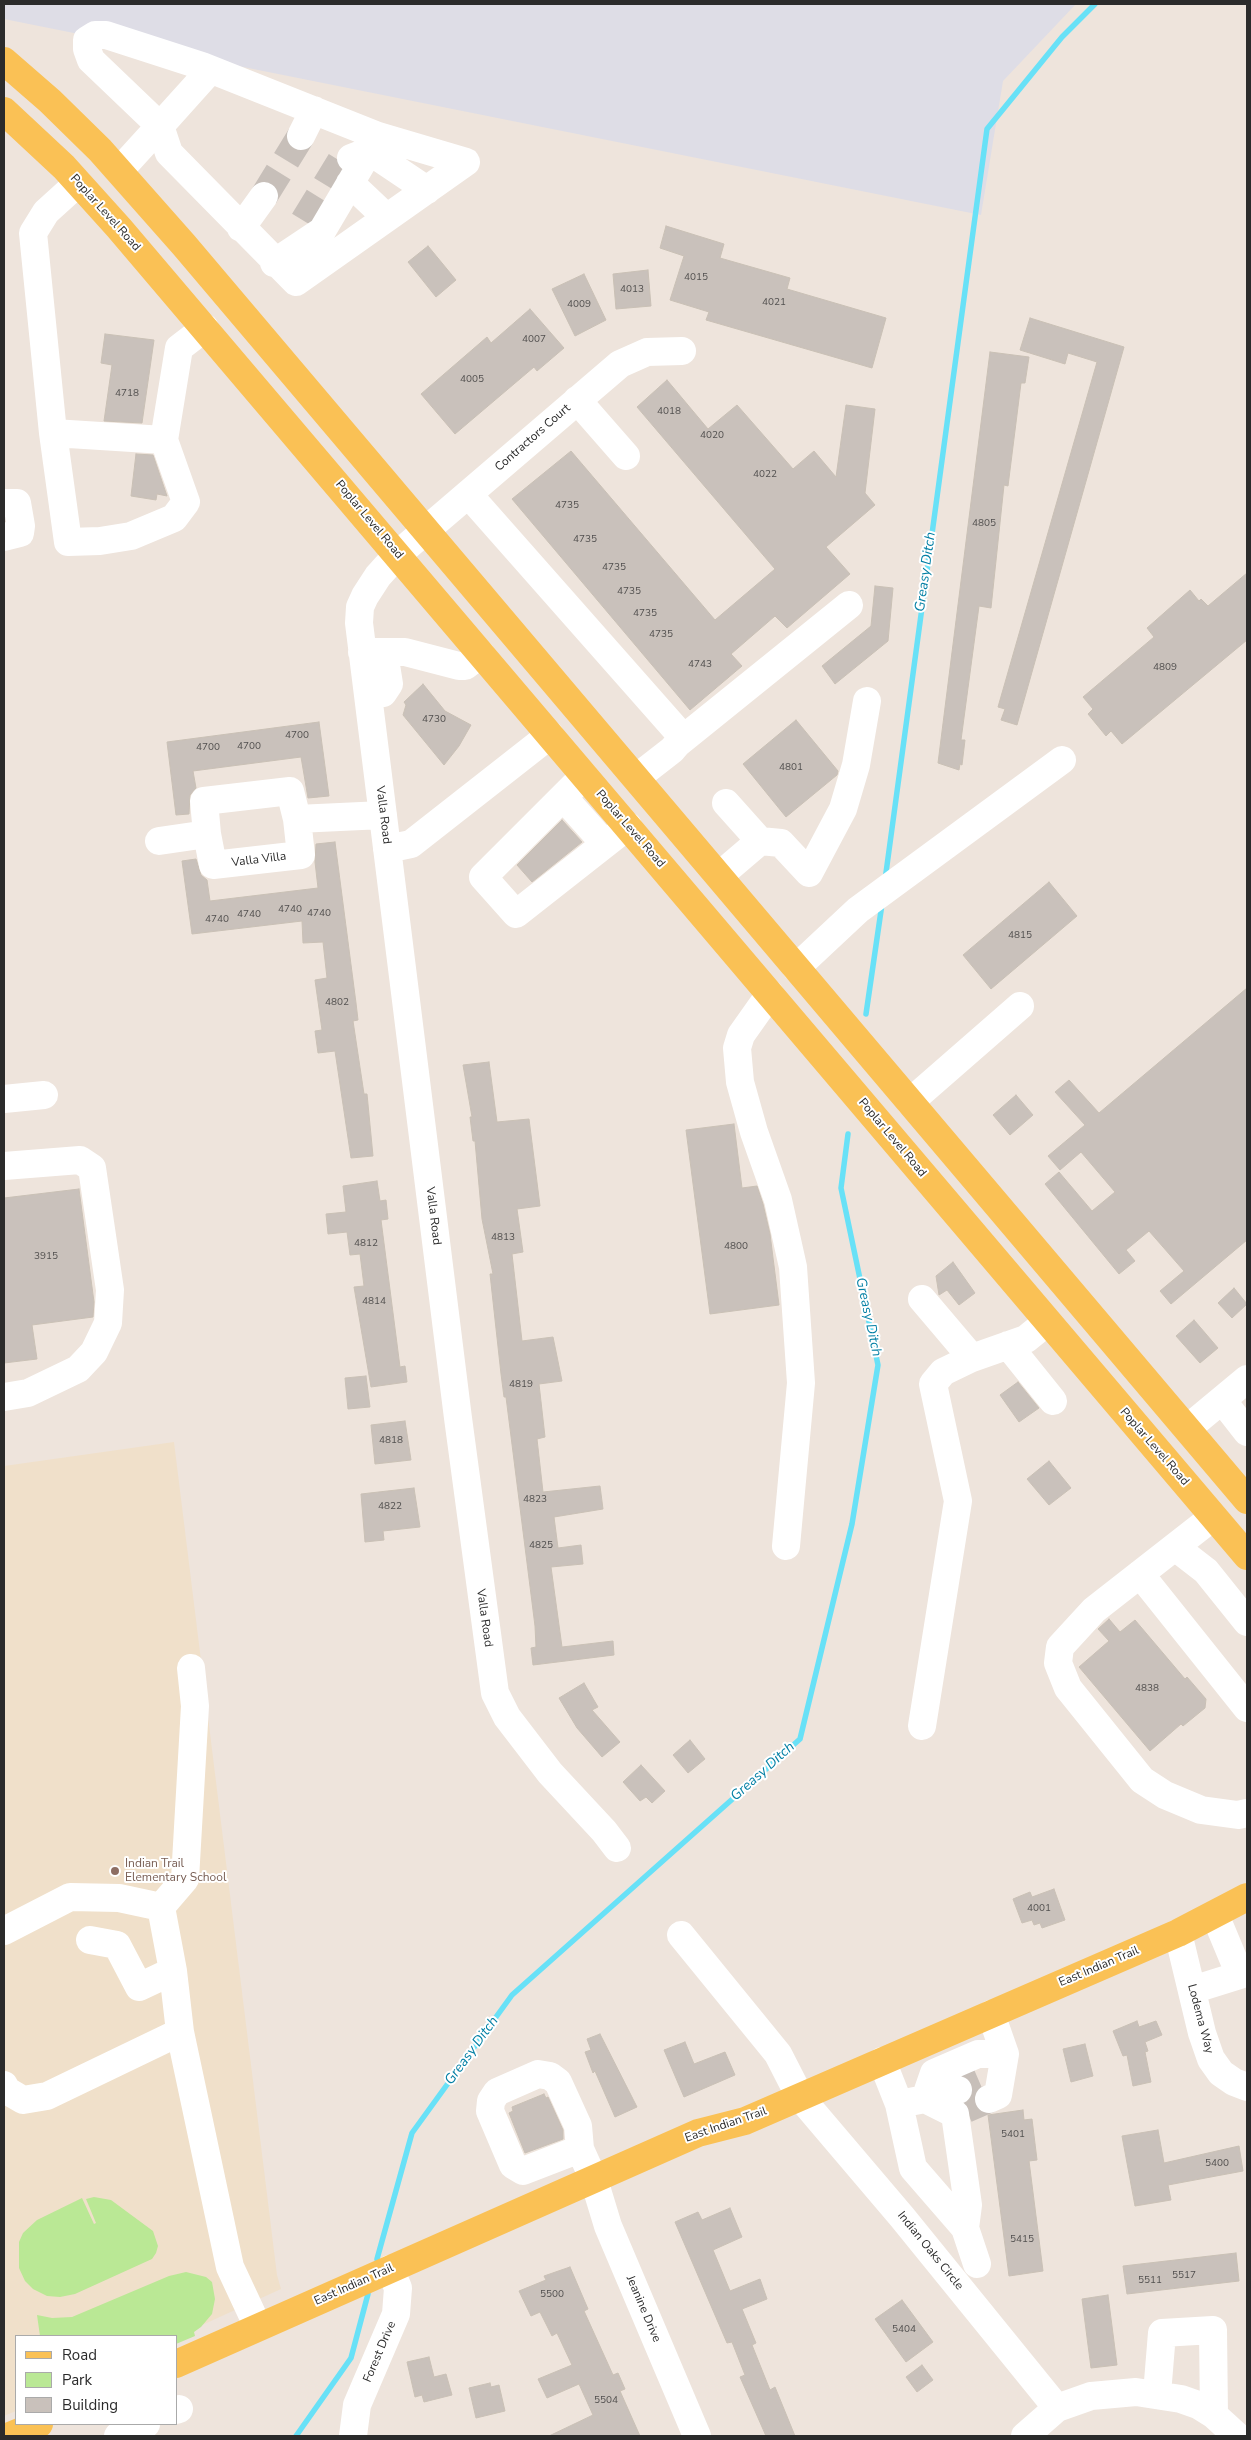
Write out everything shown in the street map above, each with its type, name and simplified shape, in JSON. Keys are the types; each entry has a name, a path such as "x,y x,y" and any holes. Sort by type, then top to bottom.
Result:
{"main road":[{"path":"4,61 50,101 113,164 426,530 1247,1500"},
{"name":"Poplar Level Road","path":"4,111 78,183 205,328 1247,1556"},
{"path":"78,183 113,164"},
{"name":"East Indian Trail","path":"178,2363 698,2133 745,2121 1178,1933 1247,1897"},
{"path":"10,2436 37,2425"}],"street":[{"path":"373,143 466,162 427,190 296,282 274,263 169,153 160,126 91,60 86,49 87,40 95,35 106,35 202,66 314,110 373,143 427,190"},
{"path":"113,164 160,126 205,76 206,70 202,66"},
{"path":"301,136 314,110"},
{"path":"274,263 309,232 346,172 373,143"},
{"path":"346,172 387,218"},
{"path":"78,183 46,212 33,233 53,433 68,542 100,541 131,536 174,518 186,502 164,440 180,348 205,328"},
{"path":"241,228 264,196"},
{"path":"309,232 346,247"},
{"name":"Contractors Court","path":"397,555 620,364 647,352 682,351"},
{"path":"578,400 626,456"},
{"path":"53,433 164,440"},
{"path":"468,494 679,733 678,743"},
{"path":"4,503 18,502 21,526 20,533 4,537"},
{"name":"Valla Road","path":"397,555 378,576 360,607 359,623 373,652 368,695 460,1438 495,1693 507,1717 550,1773 604,1831 617,1848"},
{"path":"636,778 848,605"},
{"path":"373,652 405,652 459,666 465,666 481,654"},
{"path":"726,803 760,841 781,843 809,873 842,812 856,765 868,701"},
{"path":"387,849 411,844 550,735"},
{"path":"796,968 864,906 1062,760"},
{"path":"584,776 483,878 516,914 628,826"},
{"name":"Valla Villa","path":"290,791 297,819 301,855 214,865 207,834 204,800 290,791"},
{"path":"563,798 605,844"},
{"path":"297,819 383,815"},
{"path":"160,841 207,834"},
{"path":"719,876 760,841"},
{"path":"770,994 741,1035 737,1048 740,1082 754,1132 778,1200 793,1268 801,1384 786,1546"},
{"path":"910,1102 1020,1006"},
{"path":"4,1099 44,1094"},
{"path":"4,1166 80,1160 92,1168 110,1290 108,1322 94,1352 78,1369 28,1393 4,1397"},
{"path":"922,1300 972,1358"},
{"path":"922,1726 958,1502 933,1384 943,1372 972,1358 1026,1339 1047,1322"},
{"path":"1008,1345 1053,1401"},
{"path":"1188,1428 1247,1379"},
{"path":"1222,1400 1247,1432"},
{"path":"1213,1517 1094,1610 1060,1647 1058,1663 1068,1688 1142,1780 1165,1795 1202,1810 1238,1815 1247,1813"},
{"path":"1175,1547 1206,1572 1247,1622"},
{"path":"1140,1574 1247,1708"},
{"path":"161,1907 185,1879 195,1706 191,1668"},
{"path":"4,1931 70,1897 119,1898 161,1907"},
{"path":"161,1907 173,1971 180,2032 230,2267 258,2327"},
{"path":"1192,1990 1243,1975 1238,1943 1215,1915"},
{"name":"Lodema Way","path":"1178,1933 1211,2059 1221,2073 1234,2082 1247,2087"},
{"name":"Indian Oaks Circle","path":"681,1935 778,2054 800,2097 914,2232 1057,2408"},
{"path":"90,1940 117,1945 139,1987 173,1971"},
{"path":"991,2014 1005,2054"},
{"path":"4,2085 6,2090 23,2100 47,2096 180,2032"},
{"path":"912,2101 934,2073 978,2054 1005,2054"},
{"path":"965,2228 968,2205 970,2099 1005,2054"},
{"path":"882,2061 912,2101 913,2168 965,2228 977,2264"},
{"path":"912,2101 970,2099"},
{"name":"Jeanine Drive","path":"580,2149 594,2180 608,2226 697,2436"},
{"path":"914,2232 945,2207"},
{"name":"Forest Drive","path":"353,2436 357,2405 396,2314 398,2288 390,2269"},
{"path":"1157,2394 1162,2333 1213,2330 1214,2415"},
{"path":"1025,2436 1057,2408 1101,2395 1119,2392 1157,2394 1181,2399 1214,2415 1237,2436"},
{"path":"118,2436 144,2425"}],"shaded area":[{"path":"4,4 1076,4 1003,81 981,215 4,19"},
{"name":"Indian Trail Elementary School","path":"174,1442 277,2275 281,2289 178,2336 15,2335 15,2411 4,2416 4,1466"}],"green space":[{"path":"94,2197 111,2200 153,2231 158,2246 156,2253 152,2259 75,2294 60,2297 47,2296 33,2289 25,2281 19,2268 19,2242 23,2233 37,2220 82,2198 94,2224 96,2223 86,2199"},
{"path":"186,2272 206,2277 212,2282 215,2299 212,2314 194,2332 195,2336 178,2343 178,2335 40,2335 37,2315 52,2318 72,2317 169,2276"}],"building":[{"path":"666,226 724,244 720,258 790,278 787,289 886,318 872,368 706,320 709,312 670,300 684,256 660,248"},
{"path":"428,246 456,280 436,297 408,262"},
{"path":"648,270 651,306 616,309 613,274"},
{"path":"584,274 606,320 575,336 552,289"},
{"path":"530,309 564,348 537,371 534,367 455,434 421,394 487,337 491,343"},
{"path":"1030,318 1124,347 1017,725 1001,720 1005,709 998,707 1097,362 1068,353 1065,364 1020,350"},
{"path":"105,334 154,340 142,423 104,421 112,365 101,363"},
{"path":"990,352 1029,357 1025,383 1021,383 1008,486 1004,485 991,608 979,606 961,740 965,740 962,765 960,764 959,770 938,763"},
{"path":"667,380 708,429 737,405 793,469 814,451 836,477 846,405 875,409 865,493 875,505 826,547 850,574 787,628 775,616 731,654 742,666 690,710 512,499 571,451 715,620 775,569 637,407"},
{"path":"136,454 153,455 167,496 157,494 156,500 131,496"},
{"path":"1247,573 1247,640 1122,744 1111,731 1106,736 1088,714 1093,709 1083,697 1154,637 1147,628 1190,590 1199,601 1201,599 1208,606"},
{"path":"875,586 893,588 888,641 835,684 822,666 871,626"},
{"path":"423,684 445,711 471,725 459,746 444,765 403,715 406,705 404,702"},
{"path":"796,720 838,771 837,775 786,817 743,764"},
{"path":"319,722 329,796 308,798 301,757 193,771 196,788 190,795 189,814 176,815 167,742"},
{"path":"562,820 582,842 532,882 517,865"},
{"path":"335,842 358,1020 353,1021 364,1094 367,1094 373,1156 351,1158 335,1051 318,1053 315,1031 322,1030 315,980 327,978 323,942 303,943 302,921 192,934 182,861 196,859 201,875 207,880 210,901 318,888 315,862 316,844"},
{"path":"1049,882 1077,916 991,989 963,955"},
{"path":"1247,988 1247,1240 1171,1304 1160,1291 1184,1271 1149,1231 1126,1250 1135,1261 1119,1274 1045,1184 1059,1172 1092,1211 1115,1192 1081,1152 1060,1170 1048,1156 1085,1125 1055,1092 1069,1080 1099,1113"},
{"path":"489,1062 497,1122 529,1119 540,1206 517,1209 523,1252 512,1254 522,1341 553,1337 562,1381 539,1384 545,1437 537,1439 543,1492 600,1486 603,1509 554,1517 558,1548 581,1545 583,1564 551,1567 562,1647 613,1641 614,1655 533,1665 531,1648 536,1647 535,1626 506,1397 504,1397 501,1374 490,1274 493,1274 482,1219 475,1141 473,1141 470,1117 472,1117 463,1065"},
{"path":"1016,1095 1033,1115 1010,1135 993,1115"},
{"path":"734,1124 742,1188 757,1186 763,1204 770,1234 779,1305 710,1314 686,1130"},
{"path":"377,1181 380,1201 386,1200 388,1219 381,1220 400,1367 405,1366 407,1382 371,1387 354,1287 364,1286 360,1254 350,1255 347,1232 328,1234 326,1214 346,1212 343,1186"},
{"path":"79,1189 94,1302 93,1317 32,1325 37,1359 4,1363 4,1198"},
{"path":"953,1262 975,1293 959,1305 947,1290 939,1295 936,1276"},
{"path":"1234,1288 1247,1304 1232,1318 1218,1303"},
{"path":"1194,1320 1218,1348 1200,1363 1176,1336"},
{"path":"366,1376 370,1407 348,1409 345,1378"},
{"path":"1018,1382 1039,1408 1019,1422 1000,1395"},
{"path":"405,1421 411,1460 375,1464 371,1425"},
{"path":"1049,1461 1071,1488 1049,1505 1027,1479"},
{"path":"414,1488 420,1527 383,1531 384,1540 365,1542 361,1494"},
{"path":"1109,1619 1120,1632 1135,1620 1185,1679 1187,1677 1206,1699 1205,1708 1183,1726 1181,1724 1150,1751 1079,1667 1109,1641 1098,1629"},
{"path":"584,1683 598,1707 592,1710 620,1742 602,1757 577,1728 559,1698"},
{"path":"690,1740 705,1759 688,1773 673,1755"},
{"path":"641,1765 665,1791 652,1803 646,1797 640,1801 623,1782"},
{"path":"1054,1889 1065,1920 1042,1928 1040,1923 1034,1925 1032,1920 1022,1923 1013,1899 1030,1892 1032,1897"},
{"path":"1137,2021 1139,2027 1156,2021 1162,2035 1145,2042 1148,2051 1145,2052 1151,2082 1133,2086 1127,2055 1123,2056 1113,2031"},
{"path":"600,2034 637,2107 615,2117 595,2071 593,2073 585,2052 591,2050 587,2039"},
{"path":"685,2042 694,2064 725,2052 735,2075 684,2097 664,2050"},
{"path":"1085,2044 1093,2076 1071,2082 1063,2049"},
{"path":"544,2094 546,2098 548,2097 563,2130 563,2139 525,2153 509,2113 513,2111 512,2107"},
{"path":"1023,2110 1024,2120 1032,2119 1037,2160 1029,2161 1043,2271 1009,2276 988,2115"},
{"path":"1158,2130 1164,2163 1239,2146 1243,2171 1168,2185 1171,2200 1135,2206 1122,2136"},
{"path":"730,2208 742,2237 713,2250 730,2291 760,2279 767,2299 742,2309 756,2343 752,2345 770,2390 775,2387 795,2436 766,2436 740,2377 745,2375 732,2342 727,2343 675,2222 698,2212 702,2220"},
{"path":"1236,2253 1239,2281 1127,2294 1123,2266"},
{"path":"570,2267 588,2309 584,2311 613,2375 618,2373 625,2389 620,2391 640,2436 549,2436 593,2415 579,2384 547,2398 538,2379 572,2365 557,2333 552,2336 540,2312 531,2316 519,2291 546,2280 544,2276"},
{"path":"1108,2295 1117,2365 1091,2368 1082,2299"},
{"path":"902,2300 933,2342 906,2362 875,2319"},
{"path":"429,2357 434,2377 446,2374 452,2395 424,2402 422,2395 415,2397 407,2362"},
{"path":"922,2365 933,2380 917,2392 906,2377"},
{"path":"490,2383 491,2387 499,2385 505,2411 476,2418 469,2388"}],"waterway":[{"name":"Greasy Ditch","path":"885,880 987,129 1062,37 1095,4"},
{"name":"Greasy Ditch","path":"866,1014 882,904"},
{"name":"Greasy Ditch","path":"377,2259 412,2133 512,1995 800,1739 852,1524 878,1365 841,1188 848,1134"},
{"name":"Greasy Ditch","path":"296,2436 351,2358 368,2294"}],"tunnel":[{"path":"264,196 301,136"},
{"path":"304,221 341,161"},
{"path":"958,2090 979,2081"},
{"path":"966,2109 989,2099"}],"place":[{"name":"Indian Trail Elementary School","path":"115,1871"}]}
